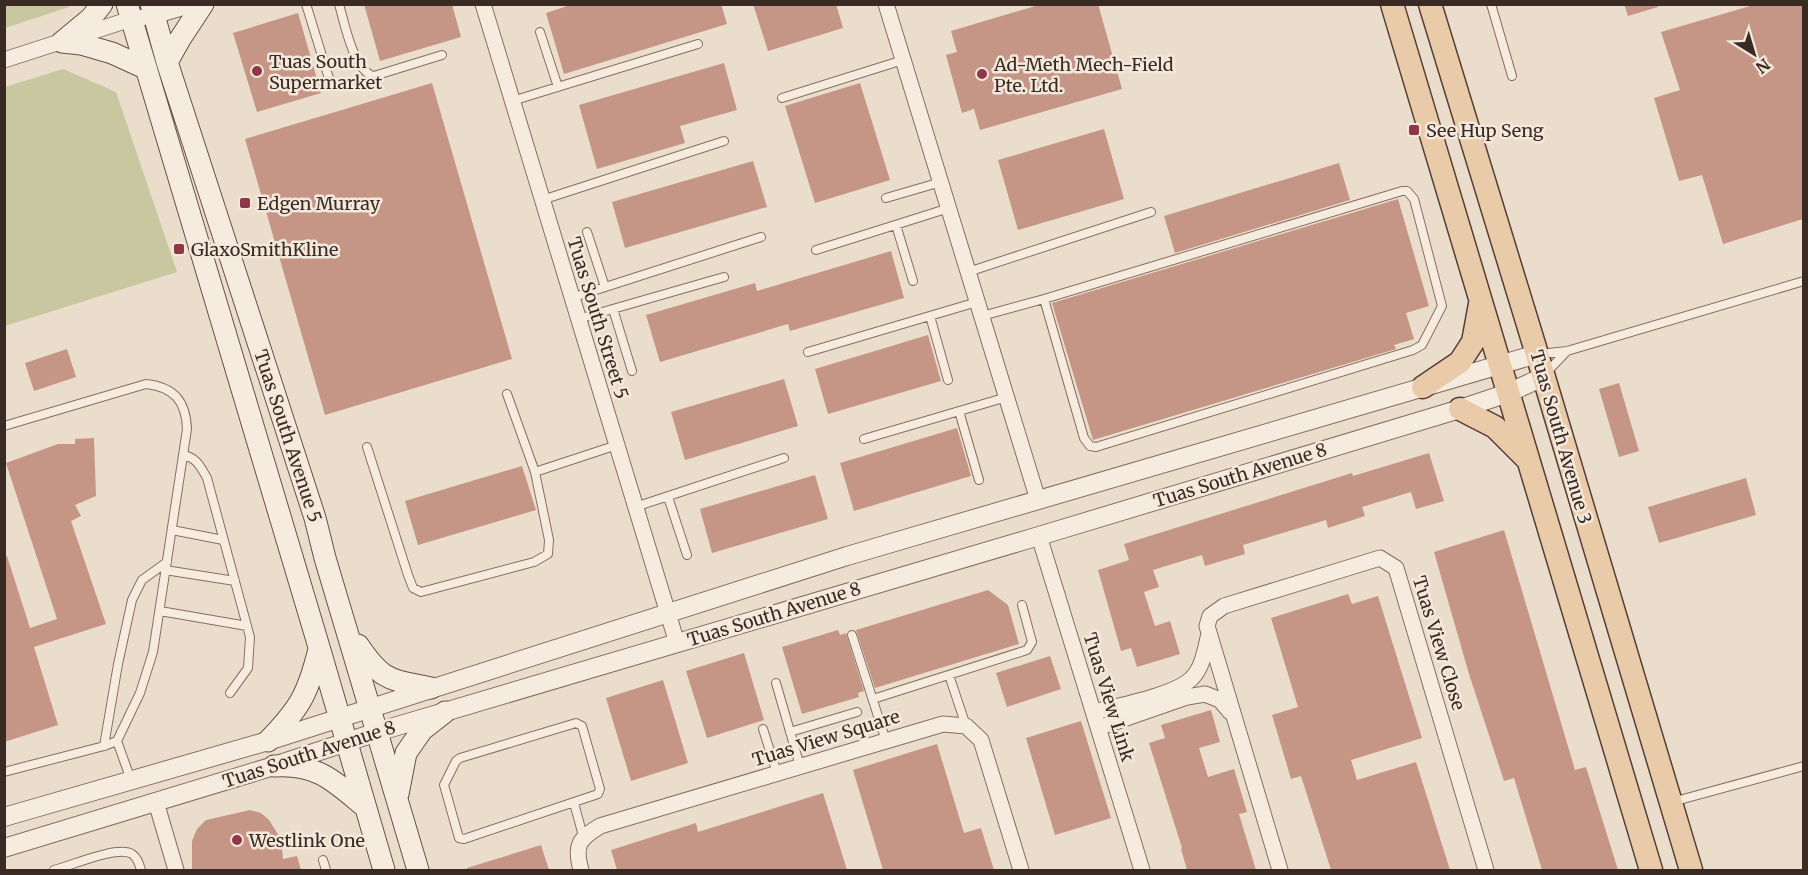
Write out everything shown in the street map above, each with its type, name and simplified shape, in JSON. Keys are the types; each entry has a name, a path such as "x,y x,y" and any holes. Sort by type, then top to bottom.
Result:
{"main road":[{"path":"62,42 91,18 102,4"},
{"path":"167,62 203,4"},
{"name":"Tuas South Avenue 3","path":"1392,4 1651,870"},
{"name":"Tuas South Avenue 3","path":"1430,4 1537,354 1690,870"},
{"name":"Tuas South Avenue 5","path":"153,10 167,62 315,518 418,870"},
{"name":"Tuas South Avenue 5","path":"129,12 384,870"},
{"path":"62,42 81,44 112,53 145,68"},
{"path":"1423,387 1460,362 1467,352 1473,342 1481,302"},
{"path":"1460,409 1495,427 1526,458"},
{"path":"345,623 375,669 384,676 431,688"},
{"path":"268,741 301,703 308,688 319,647"},
{"path":"398,801 406,753 422,730 445,712"},
{"path":"274,766 292,765 314,770 337,782 365,807"}],"street":[{"path":"4,60 62,42 129,12 195,4"},
{"path":"886,4 1038,500"},
{"name":"Tuas South Street 5","path":"487,5 512,101 676,643"},
{"name":"Tuas South Avenue 8","path":"4,817 268,741 847,556 1537,354"},
{"name":"Tuas South Avenue 8","path":"4,848 274,766 377,732 1460,409 1508,393 1543,376"},
{"name":"Tuas View Link","path":"1039,536 1142,870"},
{"name":"Tuas View Close","path":"1094,712 1178,689 1192,678 1202,664 1209,634 1206,626 1210,616 1224,606 1380,558 1396,568 1486,870"},
{"path":"1209,634 1280,870"},
{"path":"1098,728 1187,697 1205,694 1220,700 1234,717"},
{"name":"Tuas View Square","path":"583,836 600,826 943,724 966,726"},
{"path":"966,726 981,740 1021,870"},
{"path":"156,802 176,870"},
{"path":"581,870 577,855 583,836"}],"lane":[{"path":"306,4 331,85"},
{"path":"339,4 354,52 363,71 369,75 374,76 442,55"},
{"path":"1491,4 1512,76"},
{"path":"540,32 558,87"},
{"path":"512,101 698,44"},
{"path":"782,98 903,60"},
{"path":"542,200 724,141"},
{"path":"886,198 940,182"},
{"path":"808,352 930,316 1044,299 1402,191 1407,191 1414,199 1442,306 1422,345 1413,350 1096,447 1090,446 1084,438 1044,299"},
{"path":"816,250 949,208"},
{"path":"968,272 1151,212"},
{"path":"896,225 913,281"},
{"path":"587,232 605,287"},
{"path":"571,298 760,237"},
{"path":"578,320 724,277"},
{"path":"1537,354 1567,351 1803,281"},
{"path":"613,309 632,371"},
{"path":"930,316 948,380"},
{"path":"1543,376 1567,351"},
{"path":"4,426 146,384 166,388 177,396 183,407 187,429 160,611 147,672 117,741 4,772"},
{"path":"367,447 413,588 421,592 534,562 548,554 549,540 535,472 507,394"},
{"path":"864,439 1007,397"},
{"path":"959,411 979,480"},
{"path":"535,472 616,445"},
{"path":"183,455 190,456 198,462 207,478 250,637 248,668 230,693"},
{"path":"635,507 784,458"},
{"path":"668,497 687,555"},
{"path":"172,530 224,540"},
{"path":"104,746 132,600 142,580 166,566 235,581"},
{"path":"873,699 1030,647 1032,642 1022,605"},
{"path":"160,611 247,626"},
{"path":"852,634 886,741"},
{"path":"949,675 966,726"},
{"path":"776,683 800,766"},
{"path":"790,732 857,712"},
{"path":"579,723 582,726 600,789 596,795 574,803 461,839 458,836 444,785 456,761 460,758 579,723"},
{"path":"763,729 777,773"},
{"path":"117,741 131,780"},
{"path":"1670,802 1803,766"},
{"path":"574,803 583,836"},
{"path":"54,870 119,851 131,853 138,861 141,870"},
{"path":"323,860 326,870"}],"green space":[{"path":"5,4 70,5 5,28"},
{"path":"63,69 116,92 177,272 5,326 5,87"}],"building":[{"path":"364,4 452,4 461,37 380,61"},
{"path":"573,4 721,4 727,24 564,74 546,13"},
{"path":"753,4 836,4 843,28 768,51"},
{"path":"1042,4 1098,4 1122,89 980,130 974,109 962,113 946,55 957,52 951,31"},
{"path":"1624,4 1657,4 1658,7 1628,16"},
{"path":"1757,4 1803,4 1803,219 1723,244 1702,175 1679,181 1654,98 1680,90 1661,32"},
{"path":"298,13 321,93 257,112 233,33"},
{"path":"724,63 737,110 680,126 685,143 597,169 579,105"},
{"path":"432,83 512,359 325,415 245,139"},
{"path":"860,83 890,180 815,203 785,106"},
{"path":"1104,129 1124,199 1018,230 998,160"},
{"path":"753,161 767,207 625,248 612,202"},
{"path":"1339,163 1350,200 1175,253 1164,216"},
{"path":"1398,199 1429,306 1406,313 1414,339 1394,345 1396,349 1093,440 1052,303"},
{"path":"891,251 904,298 790,331 788,324 660,362 646,315 755,283 757,291"},
{"path":"928,335 941,381 828,414 815,369"},
{"path":"67,349 76,377 34,391 25,363"},
{"path":"784,379 798,426 685,460 671,412"},
{"path":"1619,383 1639,451 1619,457 1599,389"},
{"path":"957,428 971,476 854,511 840,463"},
{"path":"94,438 96,496 75,505 81,516 71,521 106,624 34,647 58,725 4,742 4,557 7,556 30,628 57,619 6,463 58,444 75,444 75,439"},
{"path":"1429,453 1444,501 1416,509 1411,492 1362,507 1365,516 1328,528 1326,520 1243,545 1245,554 1205,566 1202,555 1153,570 1159,587 1144,592 1155,626 1170,621 1180,654 1137,667 1131,648 1121,651 1098,570 1129,560 1124,544 1352,473 1353,476"},
{"path":"522,466 536,510 418,545 405,501"},
{"path":"815,475 828,519 712,553 700,509"},
{"path":"1746,478 1756,515 1659,543 1648,507"},
{"path":"1504,530 1575,770 1586,767 1618,870 1542,870 1514,778 1504,781 1469,674 1434,552"},
{"path":"988,590 1008,605 1019,644 875,688 856,630"},
{"path":"1348,594 1352,604 1378,596 1422,738 1351,760 1357,780 1416,762 1450,870 1331,870 1301,776 1291,779 1272,715 1298,707 1271,618"},
{"path":"838,630 840,635 846,633 864,691 858,693 859,697 802,714 782,647"},
{"path":"744,653 764,720 707,738 686,671"},
{"path":"1050,656 1061,689 1007,707 996,673"},
{"path":"663,680 688,763 631,781 606,698"},
{"path":"1211,710 1220,742 1199,748 1208,777 1234,769 1247,812 1239,814 1256,870 1187,870 1149,743 1165,738 1161,725"},
{"path":"1081,721 1111,818 1055,835 1026,738"},
{"path":"937,744 964,833 981,828 994,870 883,870 853,770"},
{"path":"823,793 847,870 617,870 611,850 696,823 698,832"},
{"name":"Westlink One","path":"250,810 261,813 269,820 281,839 283,859 297,856 301,870 192,870 192,841 197,829 206,820"},
{"path":"541,845 549,870 467,870 467,868"}],"place":[{"name":"Tuas South Supermarket","path":"257,71"},
{"name":"Ad-Meth Mech-Field Pte. Ltd.","path":"982,74"},
{"name":"See Hup Seng","path":"1414,130"},
{"name":"Edgen Murray","path":"245,203"},
{"name":"GlaxoSmithKline","path":"179,249"},
{"name":"Westlink One","path":"237,840"}]}
